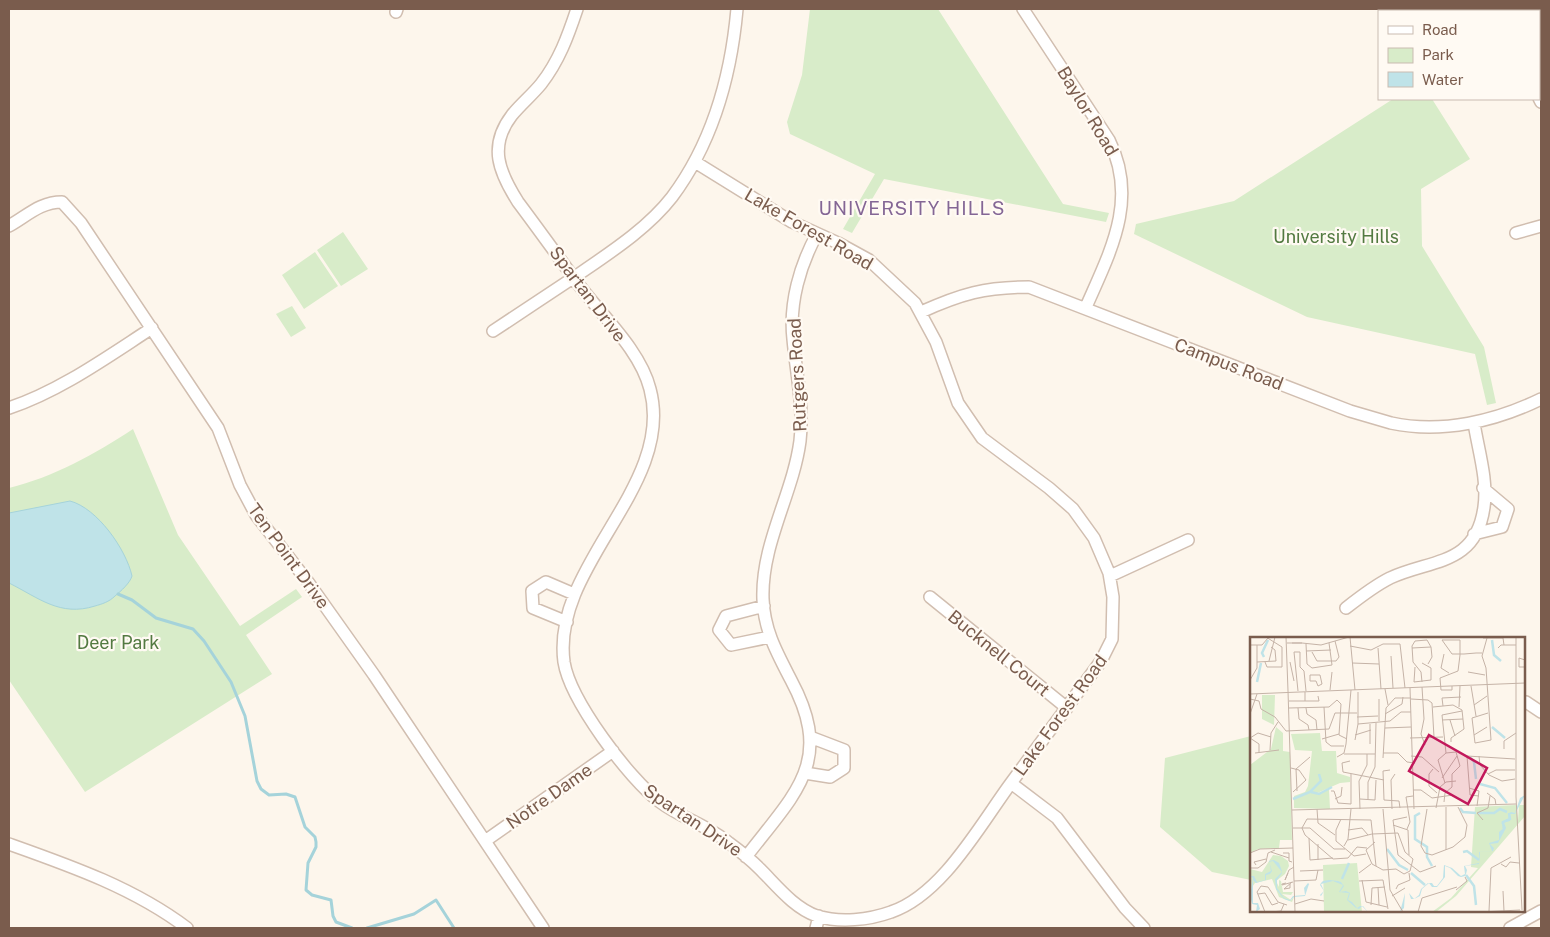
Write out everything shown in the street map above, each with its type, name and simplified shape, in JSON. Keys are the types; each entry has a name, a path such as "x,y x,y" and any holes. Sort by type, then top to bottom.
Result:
{"street":[{"name":"Spartan Drive","path":"577,9 565,47 541,84 512,114 503,128 499,141 498,160 504,180 574,277 627,346 650,387 654,429 650,449 626,501 574,594 567,622 564,638 564,663 570,683 586,712 639,784 660,803 724,838 792,901 819,916 846,924 893,912 930,888 957,857 1011,784"},
{"path":"493,331 610,253 662,208 694,162 716,115 729,64 737,9"},
{"name":"Baylor Road","path":"1023,9 1109,140 1119,159 1123,192 1121,215 1108,256 1086,307"},
{"name":"Lake Forest Road","path":"694,162 784,217 817,234 840,243 869,260 915,303 936,342 958,403 974,428 982,438 1049,488 1073,510 1094,538 1110,576 1113,597 1112,639 1101,661 1011,784 1057,818 1124,908 1144,928"},
{"name":"Ten Point Drive","path":"9,226 38,207 50,202 62,202 81,223 218,428 240,485 256,515 308,582 374,675 543,928"},
{"path":"1516,232 1541,226"},
{"name":"Rutgers Road","path":"746,857 795,792 805,773 811,753 809,720 797,691 770,638 766,627 764,606 766,564 800,442 802,417 792,337 797,284 806,254 817,234"},
{"name":"Campus Road","path":"921,312 965,293 1002,287 1029,287 1086,307 1350,411 1393,423 1435,426 1474,423 1519,410 1541,399"},
{"path":"9,408 50,390 83,372 152,328"},
{"path":"1346,608 1365,593 1392,577 1454,558 1466,546 1479,526 1484,506 1474,423"},
{"path":"1474,534 1502,527 1508,509 1483,488"},
{"path":"1110,576 1188,540"},
{"path":"567,622 533,608 532,591 546,582 574,594"},
{"name":"Bucknell Court","path":"930,597 1067,708"},
{"path":"764,606 726,616 720,630 731,645 770,638"},
{"path":"1526,702 1541,712"},
{"path":"805,773 830,777 844,768 844,750 810,737"},
{"name":"Notre Dame","path":"485,841 613,751"},
{"path":"9,844 86,872 129,891 187,928"},
{"path":"1510,928 1541,911"},
{"path":"816,928 819,916"}],"green space":[{"name":"University Hills","path":"810,9 938,9 1063,204 1109,213 1106,222 884,179 852,233 843,229 875,174 790,134 787,122 802,75"},
{"name":"University Hills","path":"1391,100 1433,100 1470,159 1421,189 1422,246 1484,347 1496,403 1487,405 1475,354 1307,317 1134,234 1136,224 1234,201"},
{"path":"343,232 368,269 341,286 317,250"},
{"path":"315,252 338,286 304,309 282,275"},
{"path":"292,306 306,328 291,337 276,314"},
{"name":"Deer Park","path":"133,429 178,535 240,626 296,589 302,597 246,635 272,674 85,792 9,680 9,488 42,478 74,464"},
{"path":"1250,736 1250,880 1212,872 1160,827 1165,758"}],"water":[{"path":"70,501 90,512 109,531 124,554 132,576 125,587 110,600 82,609 60,608 40,600 9,583 9,513"}],"waterway":[{"path":"118,594 132,600 156,618 193,629 204,641 231,682 245,716 257,781 261,789 269,795 286,794 295,797 305,827 315,837 316,847 308,863 306,890 312,895 331,900 333,916 336,922 352,928"},
{"path":"367,928 414,914 436,900 454,928"}],"district":[{"name":"UNIVERSITY HILLS","path":"912,208"}]}
